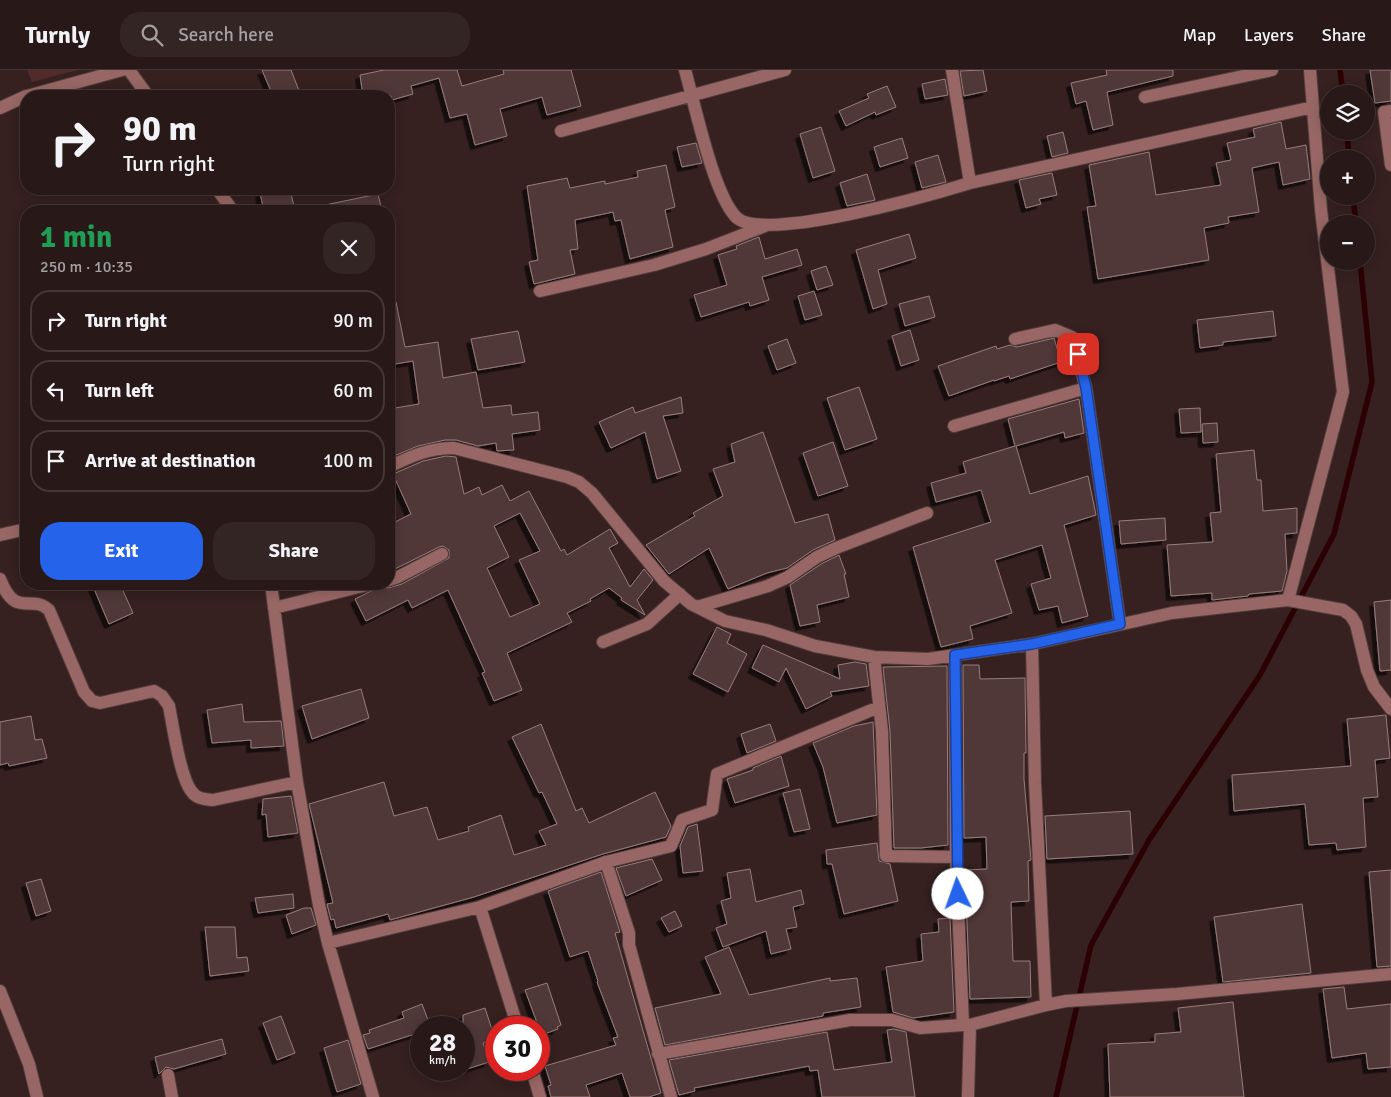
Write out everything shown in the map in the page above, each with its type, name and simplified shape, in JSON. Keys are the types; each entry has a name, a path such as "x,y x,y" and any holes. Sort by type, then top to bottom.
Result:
{"street":[{"path":"48,90 122,70"},
{"path":"129,70 144,90"},
{"path":"685,70 708,154 727,207 738,219 749,223 770,224 837,218 970,183 1313,107"},
{"path":"561,132 786,70"},
{"path":"952,70 970,183"},
{"path":"1145,97 1272,70"},
{"path":"1292,600 1343,392 1321,210 1310,70"},
{"path":"0,108 20,99"},
{"path":"1391,111 1384,112 1391,165"},
{"path":"540,291 654,265 706,249 770,224"},
{"path":"1015,338 1055,330 1072,337 1086,388 1120,624"},
{"path":"954,426 1086,388"},
{"path":"395,465 420,452 437,448 454,448 567,477 579,482 592,493 664,581 697,607 725,621 766,630 815,646 874,657 928,659 1032,644 1172,613 1292,600 1342,610 1356,624 1367,670 1374,687 1391,709"},
{"path":"697,607 768,586 788,577 817,557 836,548 928,513"},
{"path":"0,535 20,530"},
{"path":"395,578 442,554"},
{"path":"0,578 12,601 20,604 41,605 49,610 84,692 92,701 100,703 154,691 162,696 169,706 186,781 195,796 213,800 297,782"},
{"path":"272,590 297,782 319,905 328,943 373,1097"},
{"path":"274,608 348,590"},
{"path":"603,642 647,624 680,594"},
{"path":"1032,644 1035,783 1046,1006"},
{"path":"955,655 956,857 967,1025 968,1097"},
{"path":"874,657 880,707 886,856 956,857"},
{"path":"328,943 480,907 606,862 671,846 682,820 712,810 717,774 880,707"},
{"path":"606,862 629,933 629,945 671,1097"},
{"path":"480,907 514,1016"},
{"path":"658,1054 850,1020 892,1020 920,1028 967,1025 1066,1001 1391,974"},
{"path":"0,991 29,1064 37,1097"},
{"path":"168,1075 172,1097"},
{"path":"535,1081 540,1097"}],"shaded area":[{"path":"27,70 78,70 32,82"}],"building":[{"path":"262,70 291,70 299,90 270,90"},
{"path":"384,70 457,70 462,86 504,74 503,70 571,70 581,106 547,115 542,97 500,109 507,136 475,145 467,114 450,118 439,78 411,86 413,94 395,99 395,90 362,90 360,75"},
{"path":"983,70 987,91 964,96 960,71"},
{"path":"1106,70 1173,70 1173,76 1107,92 1113,125 1093,130 1086,101 1076,104 1071,83 1107,75"},
{"path":"1370,70 1391,70 1391,101 1375,103 1375,85 1372,85"},
{"path":"945,79 948,95 925,99 922,84"},
{"path":"887,86 896,107 876,115 875,112 846,126 839,111 869,98 867,94"},
{"path":"1281,122 1286,149 1306,145 1310,179 1283,185 1279,162 1252,168 1259,212 1228,217 1229,223 1204,228 1209,260 1098,279 1087,207 1096,206 1089,165 1149,152 1156,195 1221,185 1216,163 1231,160 1227,143 1255,137 1253,129"},
{"path":"821,127 835,171 813,178 800,134"},
{"path":"1063,132 1068,153 1052,157 1047,136"},
{"path":"902,138 908,158 880,167 874,147"},
{"path":"696,143 702,163 682,167 677,147"},
{"path":"938,155 946,182 922,188 915,162"},
{"path":"666,165 675,207 665,210 673,247 630,259 621,220 615,221 613,212 575,220 578,249 570,250 575,274 534,284 529,262 538,260 527,186 567,178 570,188 605,181 605,184 638,177 637,171"},
{"path":"1052,173 1057,195 1039,199 1041,204 1026,208 1019,180"},
{"path":"867,174 875,200 847,206 840,183"},
{"path":"260,195 291,195 294,205 263,205"},
{"path":"378,195 381,205 325,205"},
{"path":"909,234 916,258 878,270 887,304 873,309 856,250"},
{"path":"759,237 765,259 797,249 802,265 762,277 769,300 750,306 749,302 701,317 694,295 727,285 718,255 737,249 736,246"},
{"path":"826,266 833,285 817,290 811,271"},
{"path":"814,291 822,315 805,320 798,296"},
{"path":"929,296 935,317 905,326 899,304"},
{"path":"395,302 405,347 438,342 443,378 476,372 483,408 511,405 512,415 538,412 540,430 512,434 514,450 497,451 496,443 478,446 456,440 445,440 418,446 395,456 395,408 419,404 413,361 395,364"},
{"path":"1273,311 1276,336 1223,342 1223,345 1200,348 1197,320"},
{"path":"910,330 919,360 901,366 892,336"},
{"path":"518,331 525,362 478,370 471,339"},
{"path":"1054,338 1061,362 1010,379 1009,376 994,380 949,396 938,366 996,346 997,349 1010,345 1017,347"},
{"path":"787,339 796,363 777,370 768,346"},
{"path":"859,387 877,439 845,450 827,398"},
{"path":"681,397 683,413 663,416 681,471 657,479 645,432 611,448 599,422 633,407 635,413"},
{"path":"1079,399 1084,433 1065,438 1064,432 1016,446 1030,494 1088,476 1096,515 1064,525 1088,616 1062,623 1058,606 1039,610 1031,584 1051,578 1042,545 995,560 1012,613 970,626 973,639 941,647 913,547 991,522 981,490 936,502 931,483 966,473 963,462 1015,446 1008,419"},
{"path":"1200,408 1201,432 1181,433 1179,409"},
{"path":"1217,423 1218,442 1203,443 1202,424"},
{"path":"763,432 795,523 828,514 835,540 813,550 787,568 767,573 728,589 709,548 669,574 646,545 695,516 693,513 723,496 713,469 735,462 731,444"},
{"path":"833,442 848,486 818,496 803,453"},
{"path":"1254,450 1257,480 1261,480 1263,511 1297,508 1297,533 1285,534 1287,571 1282,591 1212,600 1212,593 1171,596 1167,545 1213,542 1210,513 1221,512 1216,454"},
{"path":"446,456 456,457 464,494 479,487 482,495 502,485 510,501 529,491 561,551 564,549 567,555 610,529 618,543 609,548 630,587 644,569 653,580 637,600 645,615 621,600 622,598 609,588 590,599 591,601 567,613 572,622 507,653 522,690 494,701 482,673 485,672 448,590 412,608 408,600 366,621 355,599 373,590 395,590 395,586 449,558 449,550 443,546 395,569 395,522 411,514 395,478 395,473 423,461","holes":["520,513 540,551 519,560 540,604 510,617 487,568 509,557 494,526"]},
{"path":"1165,518 1166,540 1121,544 1119,521"},
{"path":"839,555 846,574 844,574 849,597 817,605 820,622 800,626 790,585 821,564"},
{"path":"95,590 123,590 133,613 109,624"},
{"path":"1391,600 1391,670 1380,671 1374,602"},
{"path":"717,627 731,634 727,643 747,654 728,692 693,674"},
{"path":"763,645 840,679 838,665 855,662 866,664 869,686 830,692 832,696 806,709 786,668 779,682 752,668"},
{"path":"963,665 979,665 980,679 1025,678 1026,753 1024,753 1024,779 1031,860 1028,861 1029,901 1011,902 1013,961 1030,961 1031,997 970,999 965,870 987,869 986,837 964,838"},
{"path":"947,666 948,845 894,848 890,731 883,667"},
{"path":"361,689 369,718 312,739 302,706"},
{"path":"242,704 244,722 281,721 284,746 251,748 251,740 212,743 207,710"},
{"path":"1386,715 1390,758 1375,760 1378,797 1363,798 1366,847 1337,850 1336,843 1309,845 1305,804 1234,811 1232,775 1351,766 1347,719"},
{"path":"31,716 35,740 42,739 47,758 9,766 8,763 0,765 0,722"},
{"path":"873,722 877,815 837,823 823,767 813,743 854,726"},
{"path":"541,724 576,811 582,808 589,823 655,792 671,826 666,837 603,854 474,897 390,920 388,914 336,928 334,919 331,920 327,904 333,903 309,804 384,782 394,816 427,807 438,840 469,831 468,827 501,815 514,855 546,845 539,831 557,824 542,792 539,793 512,737"},
{"path":"770,724 776,741 747,753 741,734"},
{"path":"781,756 789,786 735,803 727,779 753,770 753,768"},
{"path":"800,789 810,829 794,832 783,793"},
{"path":"291,796 298,833 268,837 266,814 262,815 263,799"},
{"path":"1130,811 1133,854 1047,859 1045,816"},
{"path":"697,824 703,871 683,873 680,846 688,827"},
{"path":"877,843 879,861 890,864 898,901 844,914 832,864 827,864 826,850"},
{"path":"652,859 662,880 626,896 616,868"},
{"path":"750,869 756,902 801,890 804,904 793,907 797,927 786,929 791,949 771,954 766,931 723,947 716,928 727,924 721,901 731,898 727,873"},
{"path":"1391,870 1391,966 1377,967 1369,872"},
{"path":"601,872 620,932 615,933 661,1093 649,1097 630,1097 622,1073 586,1085 590,1097 551,1097 548,1086 551,1085 550,1065 616,1045 613,1038 618,1037 597,982 588,951 570,957 548,891"},
{"path":"41,879 51,911 36,916 26,883"},
{"path":"293,894 294,908 258,913 255,898"},
{"path":"1302,904 1311,973 1223,982 1214,917"},
{"path":"304,908 311,908 316,925 292,934 286,915"},
{"path":"675,911 682,926 669,932 661,918"},
{"path":"950,918 954,1012 913,1018 893,1012 886,967 923,961 921,934 939,932 938,919"},
{"path":"205,927 235,927 237,958 247,957 249,971 210,976"},
{"path":"729,947 749,995 830,978 830,981 857,978 861,1007 823,1013 823,1016 665,1045 655,1008 721,994 705,957"},
{"path":"547,983 561,1025 557,1027 558,1029 550,1032 550,1016 535,1016 525,990"},
{"path":"1344,987 1347,1009 1391,1004 1391,1067 1368,1069 1366,1053 1332,1058 1323,989"},
{"path":"1233,1002 1244,1097 1110,1097 1108,1044 1155,1042 1155,1034 1181,1032 1178,1008"},
{"path":"422,1004 426,1016 410,1016 410,1036 368,1049 363,1035 370,1033 369,1030 404,1018 402,1012"},
{"path":"485,1008 488,1016 485,1016 485,1042 483,1043 485,1063 475,1066 475,1016 463,1015"},
{"path":"281,1016 295,1053 277,1060 263,1023"},
{"path":"894,1029 906,1032 915,1097 822,1097 818,1070 810,1071 809,1066 694,1088 695,1091 679,1095 669,1060 827,1032 834,1070 892,1062 887,1030"},
{"path":"222,1039 226,1054 174,1069 166,1067 159,1074 155,1057"},
{"path":"348,1040 361,1084 337,1092 324,1048"}],"waterway":[{"path":"1340,70 1342,85"},
{"path":"1348,140 1348,150"},
{"path":"1354,205 1355,215"},
{"path":"1056,1097 1091,945 1149,840 1260,675 1334,534 1372,382 1361,270"}],"route":[{"path":"958,894 956,857 955,655 1032,644 1120,624 1086,388 1078,354"}]}
